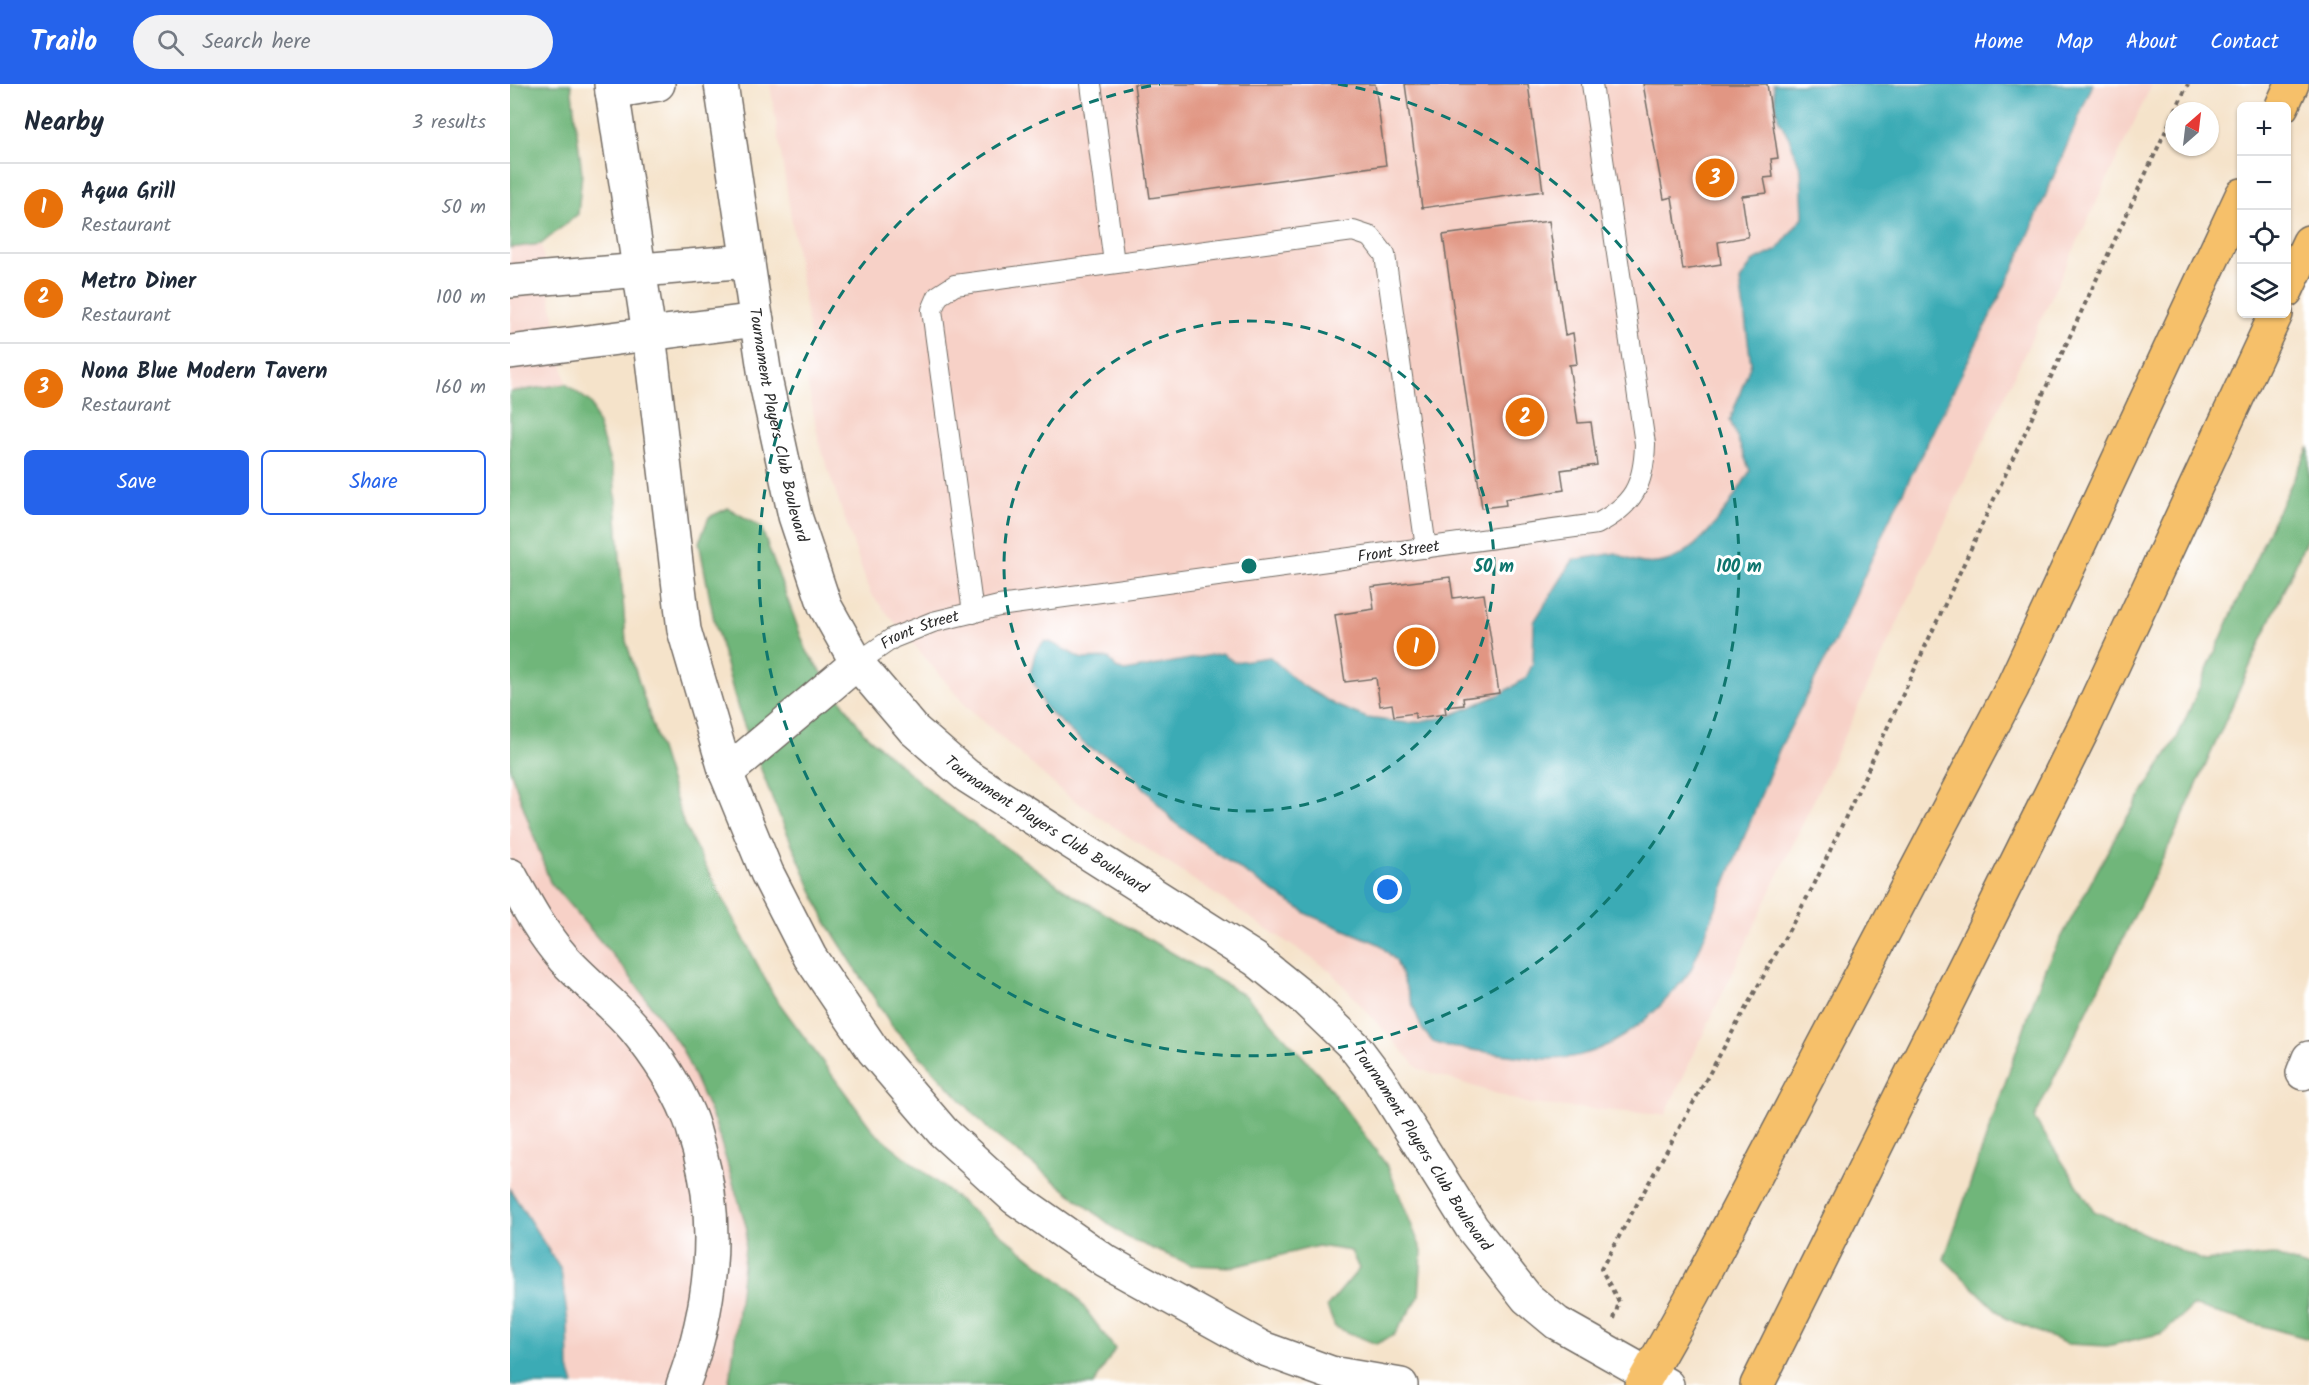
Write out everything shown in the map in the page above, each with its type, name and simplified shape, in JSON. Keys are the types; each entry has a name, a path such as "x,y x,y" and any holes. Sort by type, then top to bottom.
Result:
{"main road":[{"path":"2284,102 2292,84"},
{"path":"1652,1381 1693,1295 2012,688 2237,204"},
{"path":"2291,280 2309,242"},
{"path":"1757,1385 2086,723 2274,318"}],"street":[{"path":"658,84 612,88 649,334 684,630 726,773 767,873 810,957 873,1050 943,1132 1015,1198 1105,1261 1262,1348 1331,1372 1401,1385"},
{"name":"Tournament Players Club Boulevard","path":"721,84 766,383 795,516 825,606 857,663 914,730 967,776 1245,952 1306,1000 1354,1046 1378,1078 1472,1228 1527,1298 1557,1323 1652,1381"},
{"path":"510,281 748,261"},
{"path":"510,352 758,320"},
{"path":"726,773 857,663"},
{"path":"510,875 531,915 563,958 633,1027 661,1062 689,1115 709,1194 711,1249 706,1304 694,1356 683,1385"}],"lane":[{"path":"1091,84 1114,264"},
{"name":"Front Street","path":"857,663 893,638 933,622 999,606 1597,524 1619,512 1635,493 1644,464 1645,444 1592,84"},
{"path":"973,613 932,310 938,296 955,285 1353,231 1371,237 1385,255 1426,548"}],"path":[{"path":"2179,102 2188,84"},
{"path":"1604,1350 1619,1302 1601,1269 1814,885 2165,131"}],"shaded area":[{"path":"770,84 2152,84 1665,1115 1529,1104 1419,1069 1329,970 1066,795 966,706 870,593 820,446 804,366 811,343"},
{"path":"541,244 566,384 510,392 510,248"},
{"path":"510,769 550,882 626,971 682,1049 715,1123 747,1229 728,1385 574,1385 569,1369 568,1322 510,1189"}],"green space":[{"path":"510,84 571,84 582,173 578,214 541,244 510,248"},
{"path":"566,384 591,403 614,475 626,641 684,825 774,996 874,1132 1071,1290 1115,1349 1093,1385 728,1385 747,1229 715,1123 682,1049 626,971 550,882 510,769 510,392"},
{"path":"2309,447 2309,534 2173,838 2034,1118 2094,1211 2204,1261 2273,1255 2309,1268 2309,1339 2193,1306 2163,1333 2107,1346 2067,1344 2005,1318 1944,1259 2045,968 2118,832 2177,738 2267,534"},
{"path":"728,508 761,527 806,650 864,733 942,802 1070,893 1246,996 1320,1075 1388,1167 1422,1251 1419,1297 1394,1335 1376,1344 1335,1327 1327,1307 1359,1269 1351,1251 1318,1246 1233,1267 1191,1265 1126,1237 990,1131 892,1026 826,922 772,798 738,709 714,620 699,542 709,517"}],"water":[{"path":"1773,84 2093,84 2018,260 1887,524 1839,633 1779,750 1691,970 1663,1003 1630,1032 1591,1052 1548,1059 1448,1047 1433,1042 1422,1029 1396,961 1379,944 1309,915 1223,858 1175,823 1123,764 1088,747 1045,708 1030,674 1035,653 1044,641 1050,642 1082,659 1109,658 1116,668 1125,671 1222,653 1234,662 1270,657 1300,684 1335,705 1367,718 1408,723 1447,717 1501,694 1526,678 1533,663 1534,622 1573,560 1616,553 1639,562 1660,563 1679,556 1697,544 1712,527 1750,471 1730,420 1751,363 1740,281 1752,262 1777,250 1803,217 1801,170 1789,138 1778,118"},
{"path":"510,1189 561,1270 568,1322 569,1369 574,1385 510,1385"}],"building":[{"path":"1134,84 1375,84 1386,165 1150,198"},
{"path":"1405,84 1528,84 1543,191 1422,208"},
{"path":"1643,84 1767,84 1778,158 1771,159 1773,177 1764,178 1767,193 1742,196 1748,237 1718,242 1721,264 1683,270 1672,197 1664,199"},
{"path":"1549,221 1565,335 1573,333 1577,364 1569,365 1578,423 1591,422 1597,465 1561,470 1564,490 1505,499 1506,505 1482,508 1443,235"},
{"path":"1450,577 1453,598 1484,594 1499,693 1463,698 1464,705 1445,707 1446,714 1415,718 1415,713 1394,716 1392,704 1380,706 1376,678 1345,682 1335,615 1374,609 1371,587"}],"place":[{"name":"Nona Blue Modern Tavern","path":"1715,178"},
{"name":"Metro Diner","path":"1525,417"},
{"name":"Aqua Grill","path":"1416,647"}]}
